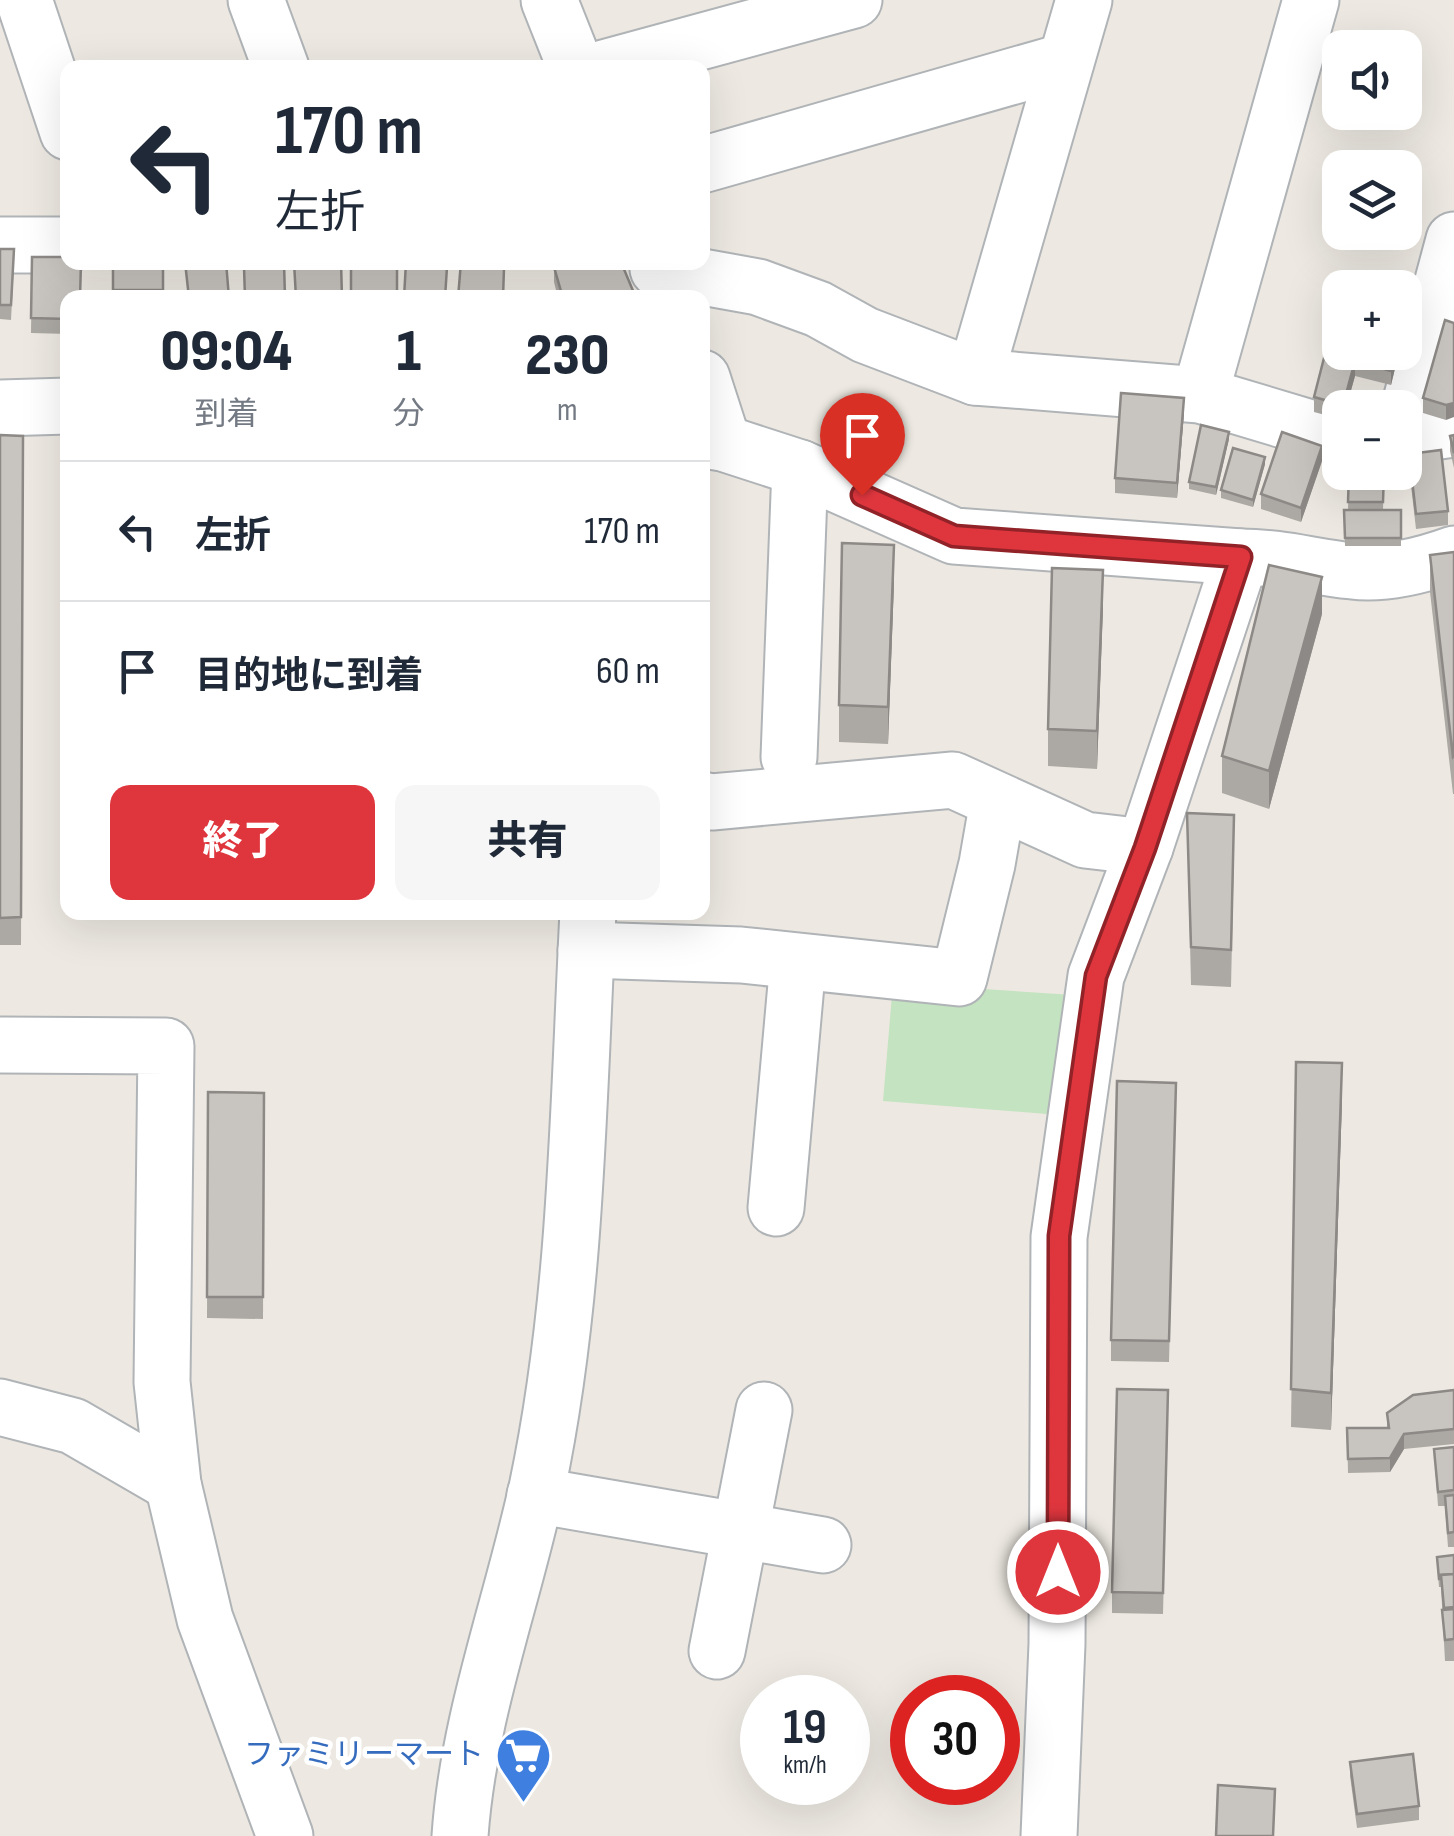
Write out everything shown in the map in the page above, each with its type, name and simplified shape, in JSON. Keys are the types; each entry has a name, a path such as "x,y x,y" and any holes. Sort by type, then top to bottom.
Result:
{"street":[{"path":"24,0 60,108"},
{"path":"256,0 278,60"},
{"path":"549,0 573,60"},
{"path":"633,60 854,0"},
{"path":"975,377 1084,0"},
{"path":"1200,395 1311,0"},
{"path":"710,163 1066,61"},
{"path":"1414,390 1454,240"},
{"path":"0,245 60,245"},
{"path":"661,276 758,288 975,377 1200,395 1322,430"},
{"path":"0,408 60,406"},
{"path":"1422,433 1454,428"},
{"path":"712,442 800,468 954,536 1277,557 1354,572 1432,562 1454,554"},
{"path":"789,757 800,468"},
{"path":"1049,1836 1057,1644 1059,1236 1096,976 1145,848 1241,557"},
{"path":"710,799 954,780 1085,840 1145,848"},
{"path":"460,1836 464,1783 535,1495 570,1282 587,931 740,955 960,978 998,800"},
{"path":"776,1208 798,962"},
{"path":"0,1045 166,1046 162,1382 172,1484 205,1619 286,1836"},
{"path":"0,1407 73,1426 172,1484"},
{"path":"717,1651 764,1410"},
{"path":"535,1495 823,1544"}],"green space":[{"path":"893,983 1073,995 1047,1114 883,1101"}],"building":[{"path":"0,249 14,249 11,305 0,305"},
{"path":"32,257 60,257 60,270 81,270 80,290 60,290 60,319 31,318"},
{"path":"113,270 163,270 163,290 113,290"},
{"path":"186,270 227,270 228,290 188,290"},
{"path":"244,270 284,270 285,290 245,290"},
{"path":"294,270 341,270 342,290 296,290"},
{"path":"351,270 397,270 397,290 351,290"},
{"path":"406,270 447,270 446,290 404,290"},
{"path":"460,270 504,270 503,290 459,290"},
{"path":"555,270 624,270 633,290 561,290"},
{"path":"1445,320 1454,323 1454,403 1446,405 1423,398"},
{"path":"1322,366 1322,370 1353,370 1347,390 1322,390 1322,399 1314,397"},
{"path":"1121,393 1184,398 1177,483 1115,478"},
{"path":"1201,425 1229,432 1216,487 1189,482"},
{"path":"1282,432 1322,446 1301,508 1261,494"},
{"path":"0,435 23,436 21,917 0,918"},
{"path":"1233,448 1265,457 1253,500 1221,490"},
{"path":"1441,450 1448,511 1416,514 1413,490 1422,490 1422,452"},
{"path":"1348,490 1383,490 1383,502 1348,502"},
{"path":"1344,510 1401,510 1401,538 1345,538"},
{"path":"842,543 894,545 888,707 839,705"},
{"path":"1454,552 1454,756 1453,757 1430,555"},
{"path":"1269,565 1322,577 1269,771 1222,756"},
{"path":"1052,568 1103,570 1097,731 1048,729"},
{"path":"1187,813 1234,815 1231,950 1191,947"},
{"path":"1296,1062 1342,1063 1331,1393 1291,1389"},
{"path":"1117,1081 1176,1083 1169,1341 1111,1340"},
{"path":"208,1092 264,1093 263,1297 207,1297"},
{"path":"1117,1389 1168,1390 1163,1593 1112,1592"},
{"path":"1454,1390 1454,1429 1404,1434 1390,1458 1348,1459 1347,1428 1389,1428 1387,1413 1413,1395"},
{"path":"1454,1447 1454,1490 1438,1492 1434,1449"},
{"path":"1454,1495 1454,1532 1448,1533 1445,1496"},
{"path":"1454,1555 1454,1574 1441,1575 1439,1579 1437,1557"},
{"path":"1454,1574 1454,1607 1444,1608 1441,1575"},
{"path":"1454,1609 1454,1639 1445,1640 1442,1610"},
{"path":"1413,1754 1419,1806 1357,1814 1350,1762"},
{"path":"1218,1785 1275,1789 1273,1836 1216,1836"}],"place":[{"name":"ファミリーマート","path":"523,1804"}],"route":[{"path":"862,495 954,536 1241,557 1145,848 1096,976 1059,1236 1058,1572"}]}
